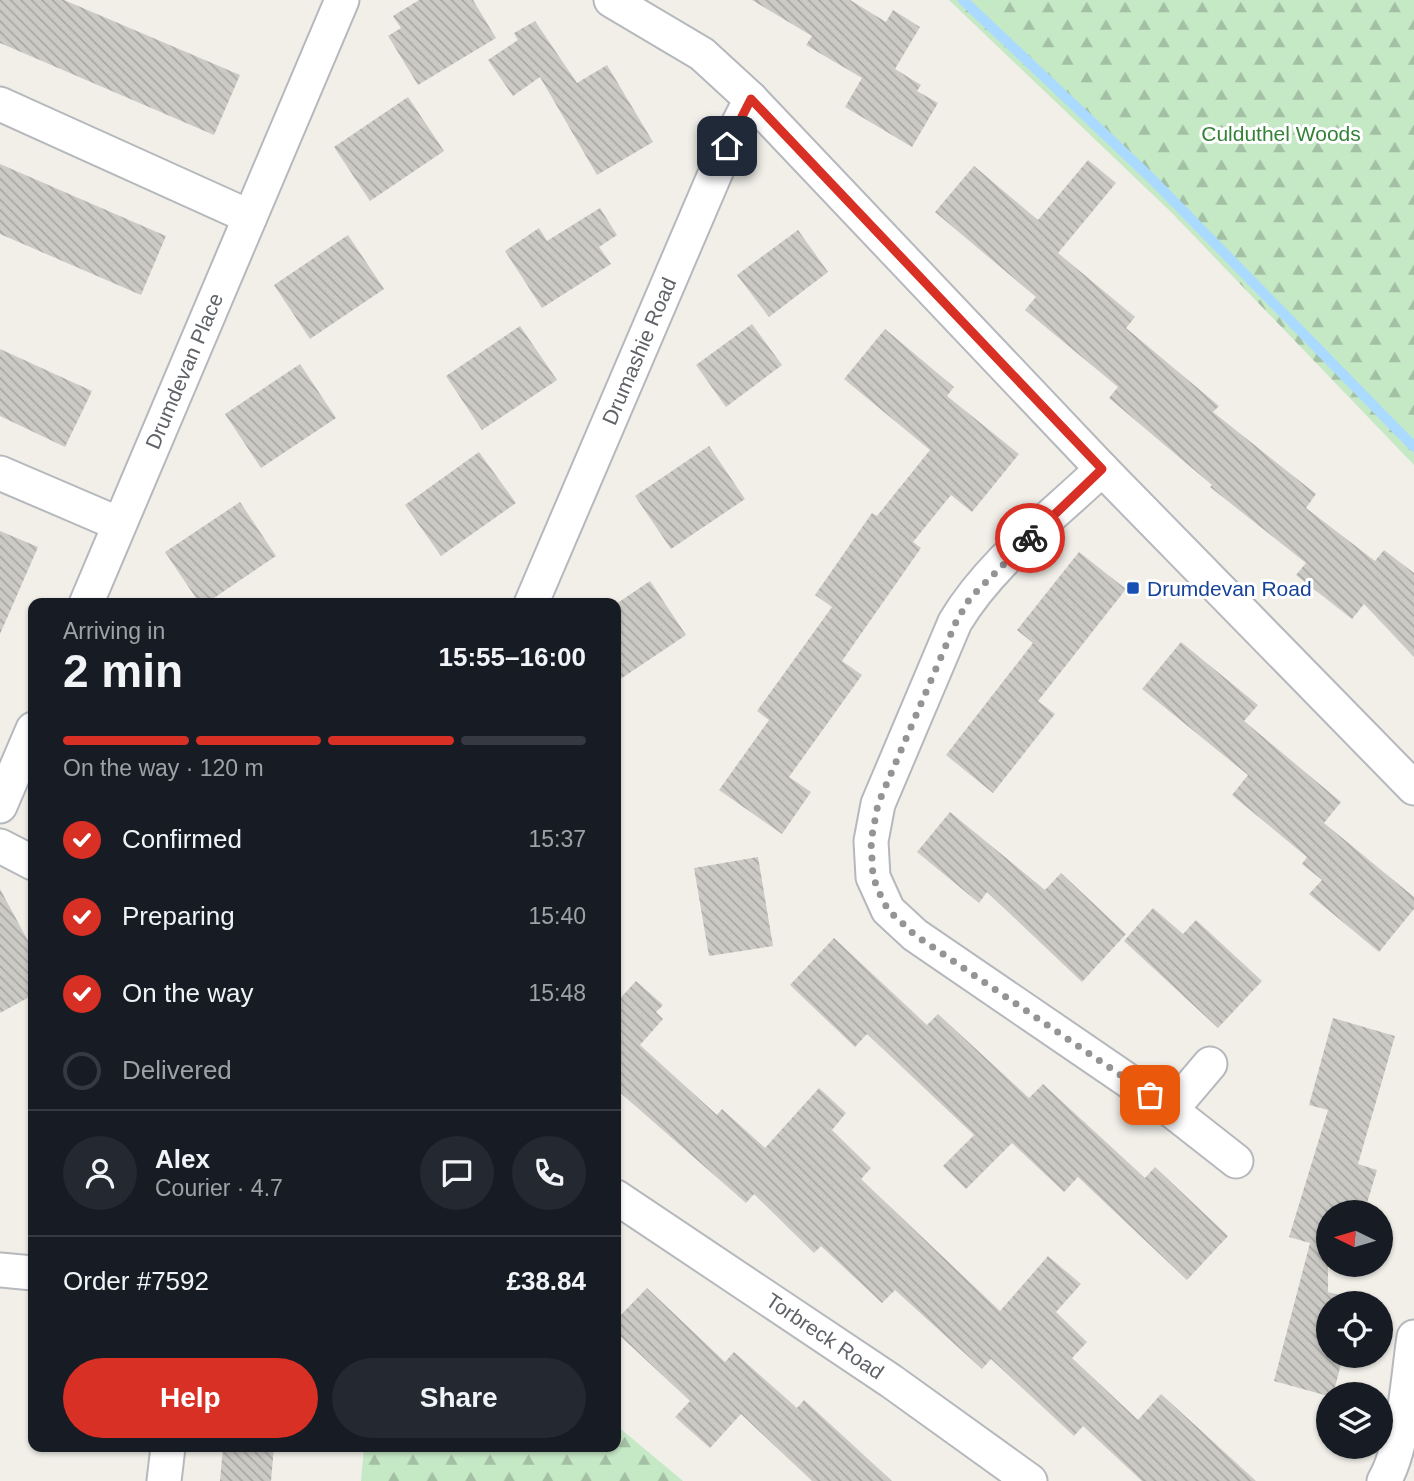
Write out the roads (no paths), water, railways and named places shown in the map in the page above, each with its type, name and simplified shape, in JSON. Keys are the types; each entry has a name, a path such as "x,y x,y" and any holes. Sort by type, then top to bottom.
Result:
{"street":[{"name":"Drumdevan Place","path":"88,598 341,0"},
{"path":"611,0 702,54 751,99 1102,469 1414,788"},
{"name":"Drumashie Road","path":"534,598 727,146 751,99"},
{"path":"0,104 250,217"},
{"path":"1102,469 991,574 970,598 956,622 878,804 871,841 873,877 888,910 915,935 1171,1110 1236,1161"},
{"path":"0,472 119,524"},
{"path":"0,806 28,741"},
{"path":"0,846 28,860"},
{"path":"1171,1110 1210,1064"},
{"name":"Torbreck Road","path":"621,1200 891,1381 1030,1481"},
{"path":"0,1270 28,1273"},
{"path":"1384,1481 1390,1472 1402,1419 1414,1337"},
{"path":"164,1481 167,1452"}],"waterway":[{"path":"963,0 1151,178 1414,447"}],"place":[{"name":"Drumdevan Road","path":"1133,588"}],"park label":[{"name":"Culduthel Woods","path":"1281,133"}]}
